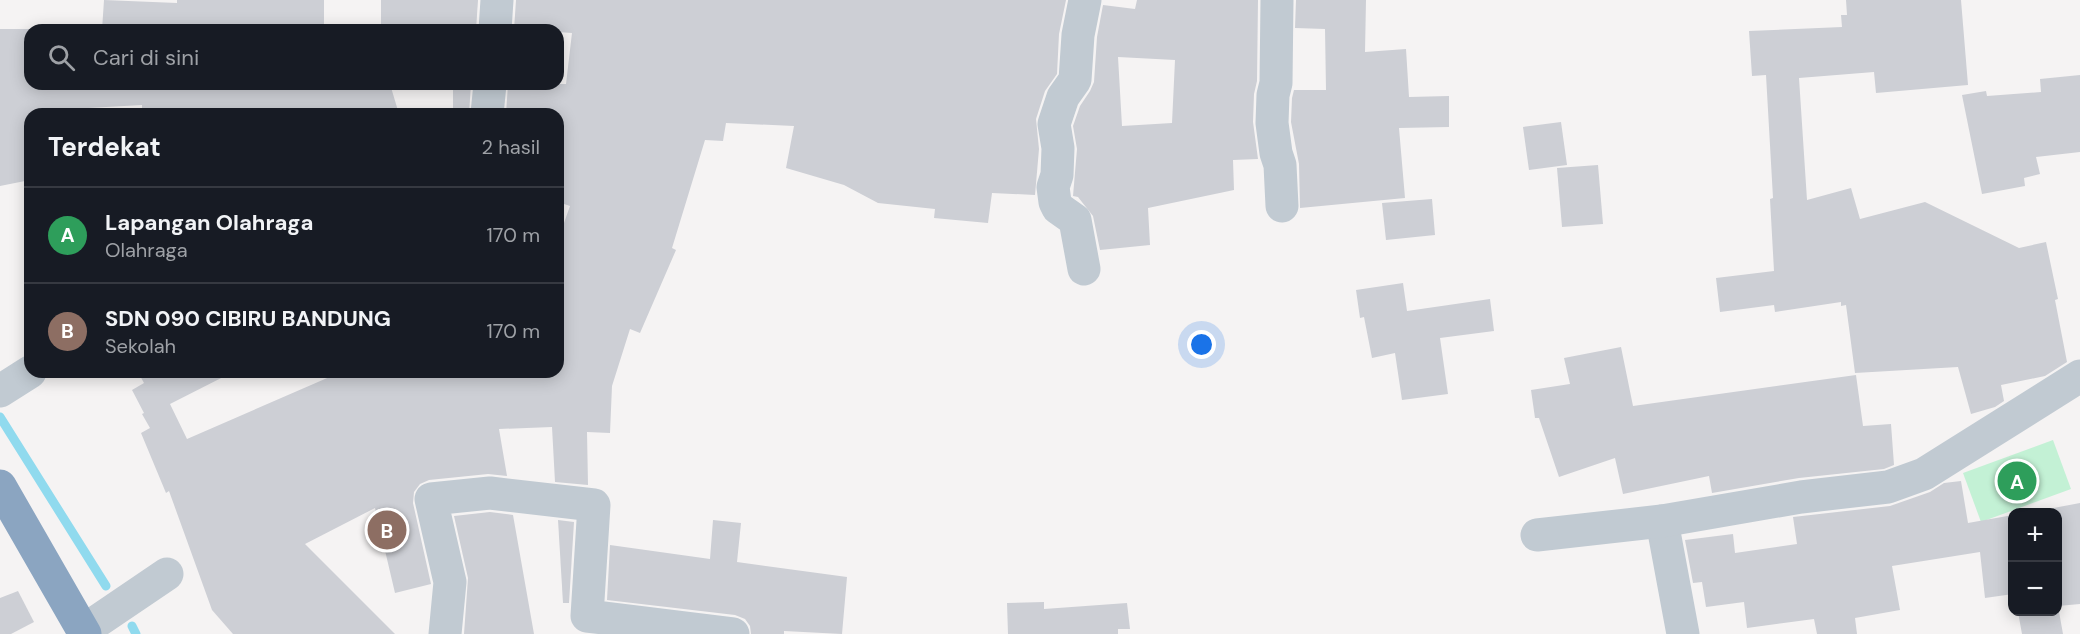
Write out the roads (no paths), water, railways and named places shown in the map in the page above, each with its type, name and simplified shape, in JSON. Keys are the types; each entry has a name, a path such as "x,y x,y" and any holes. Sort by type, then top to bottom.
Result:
{"highway":[{"path":"0,486 84,632"}],"street":[{"path":"495,24 497,0"},
{"path":"1084,269 1075,220 1058,208 1053,187 1057,175 1058,148 1054,124 1064,97 1075,80 1078,35 1085,0"},
{"path":"1277,0 1276,83 1272,123 1280,165 1282,206"},
{"path":"488,108 489,90"},
{"path":"0,391 24,376"},
{"path":"1537,535 1662,521 1801,497 1888,487 1924,474 2080,376"},
{"path":"445,634 450,582 431,499 490,493 594,505 587,616 733,634"},
{"path":"1662,521 1683,634"},
{"path":"84,632 167,574"}],"waterway":[{"path":"0,417 106,586"},
{"path":"132,626 136,634"}],"place":[{"name":"Lapangan Olahraga","path":"2017,481"},
{"name":"SDN 090 CIBIRU BANDUNG","path":"387,530"}]}
